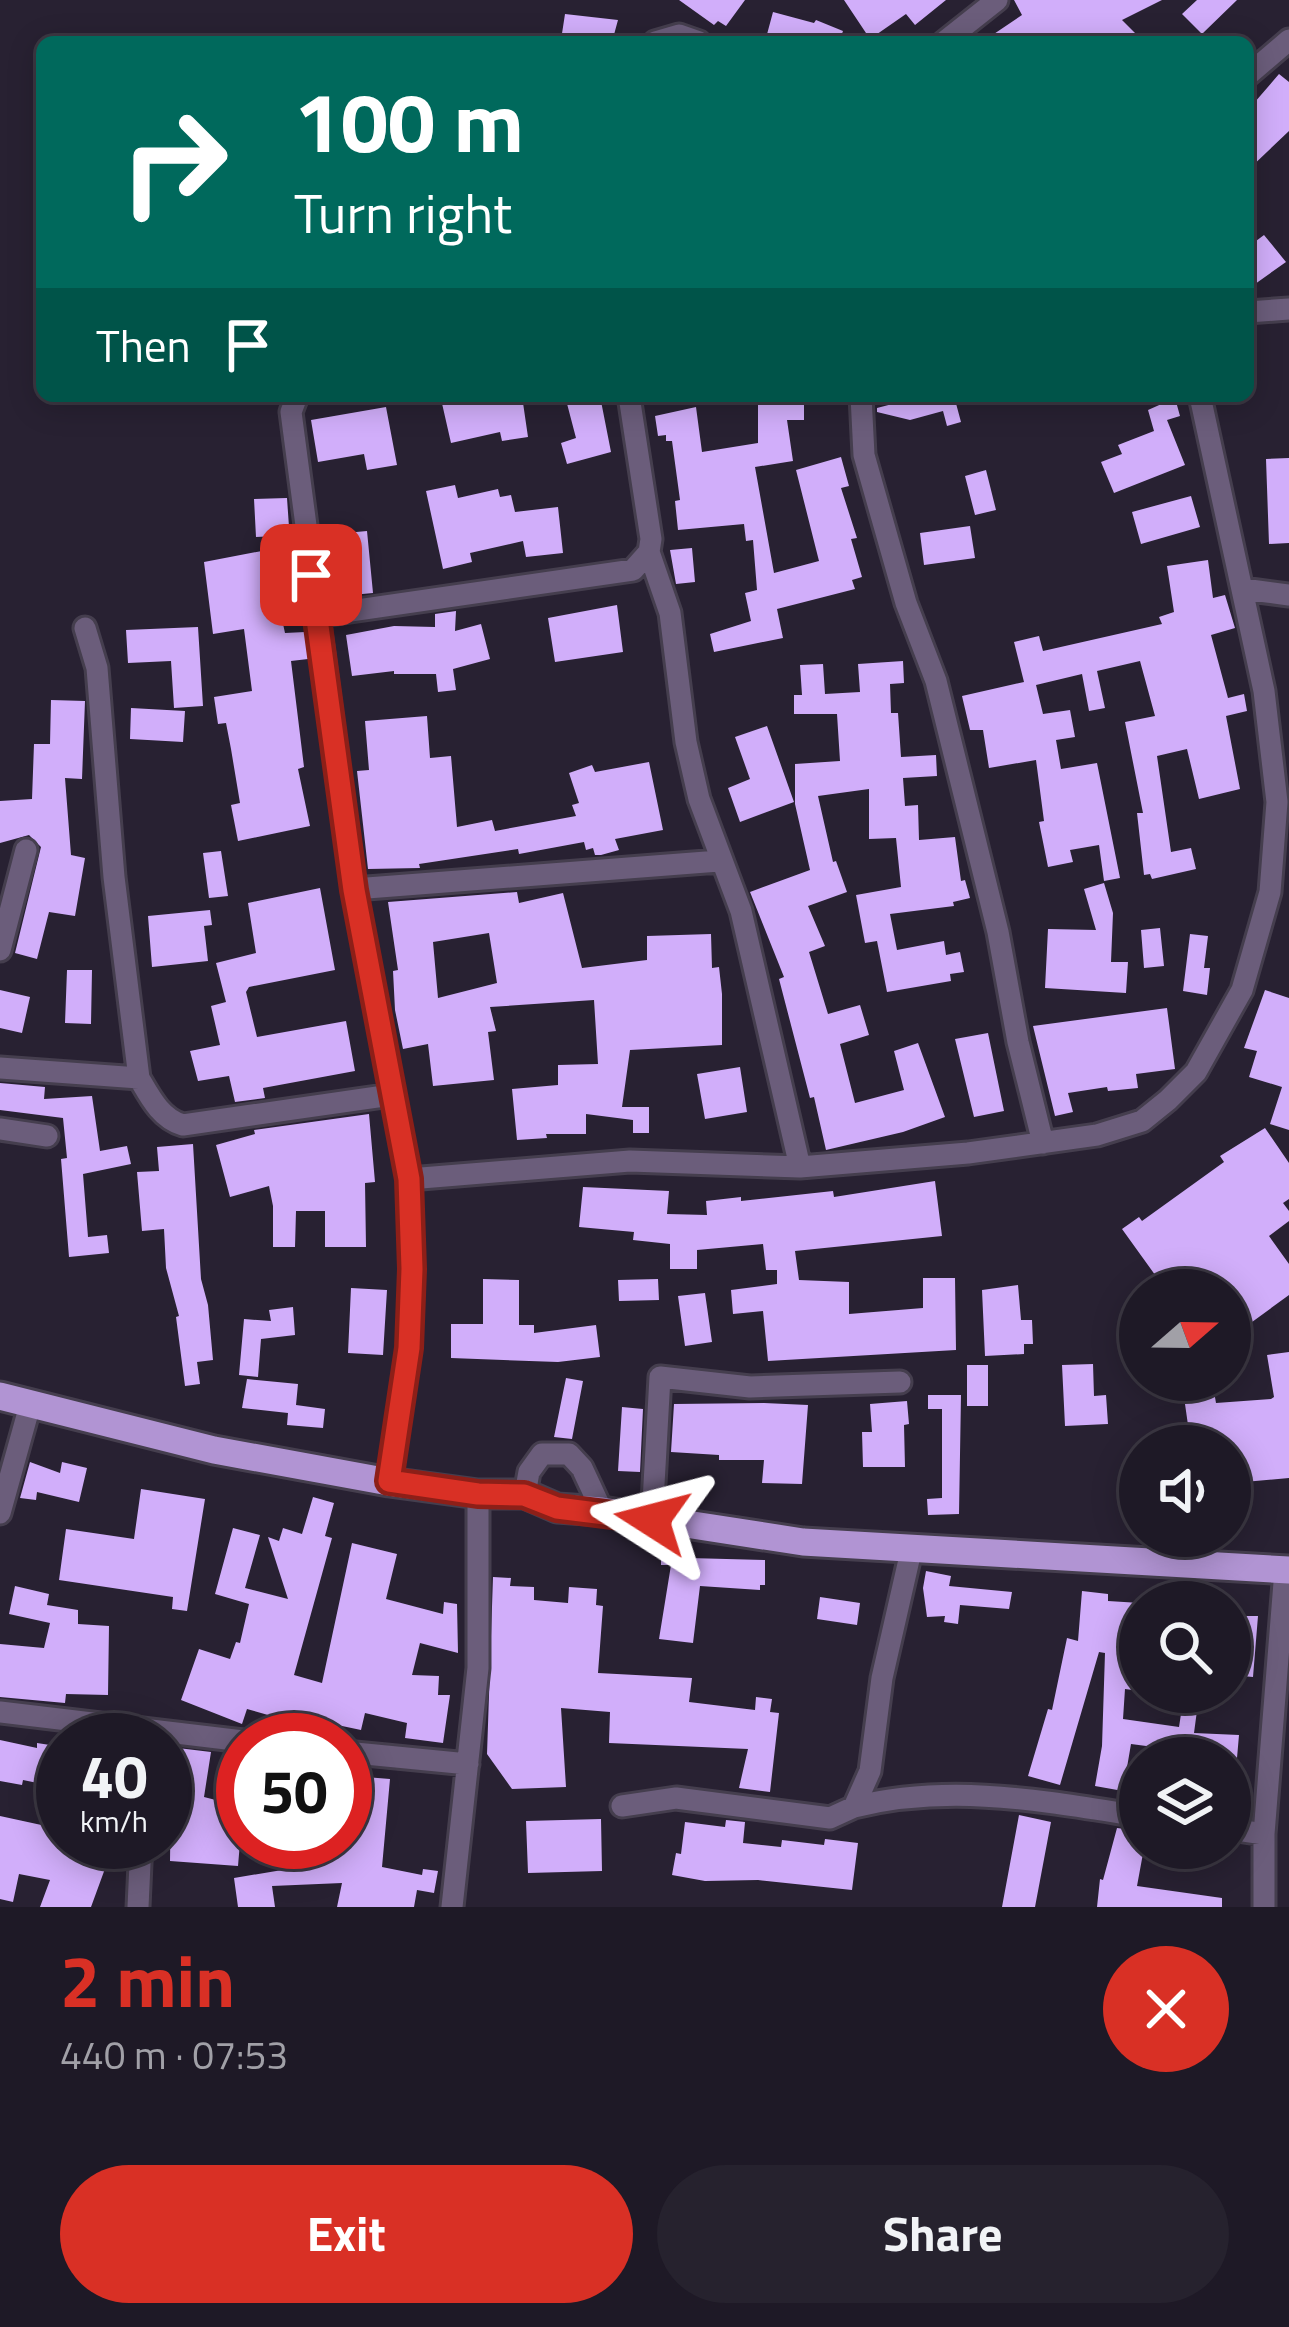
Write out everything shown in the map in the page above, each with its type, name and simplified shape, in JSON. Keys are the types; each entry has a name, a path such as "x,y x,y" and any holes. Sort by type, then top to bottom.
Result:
{"main road":[{"path":"0,1396 214,1450 478,1494 524,1495 557,1508 803,1542 1287,1570"}],"street":[{"path":"952,36 997,0"},
{"path":"1254,70 1289,40"},
{"path":"1254,312 1289,309"},
{"path":"295,402 291,412 354,890 409,1179 409,1348 389,1481"},
{"path":"629,402 651,539 649,552 670,613 686,742 719,861 741,910 800,1167"},
{"path":"861,402 864,455 906,603 936,681 998,932 1043,1143"},
{"path":"409,1179 630,1161 800,1167 968,1154 1097,1135 1142,1120 1196,1072 1242,990 1270,892 1283,804 1244,590 1201,402"},
{"path":"316,616 633,570 649,552"},
{"path":"1244,590 1289,596"},
{"path":"85,628 97,668 139,1078 166,1117 183,1125 391,1095"},
{"path":"0,950 26,850"},
{"path":"354,890 719,861"},
{"path":"0,1067 139,1078"},
{"path":"0,1130 47,1136"},
{"path":"652,1520 660,1377 750,1387 900,1382"},
{"path":"0,1513 30,1405"},
{"path":"524,1495 530,1472 542,1454 569,1454 582,1468 602,1511"},
{"path":"452,1907 478,1668 478,1494"},
{"path":"854,1807 870,1772 882,1678 911,1551"},
{"path":"1264,1907 1264,1834 1287,1570"},
{"path":"0,1712 36,1718"},
{"path":"372,1755 468,1764"},
{"path":"622,1805 676,1798 830,1818 854,1807 935,1793 976,1793 1119,1813"},
{"path":"1251,1832 1264,1834"},
{"path":"139,1907 140,1869"}],"building":[{"path":"679,0 745,0 726,26 718,21 714,25"},
{"path":"844,0 946,0 915,25 906,14 868,36"},
{"path":"1014,0 1162,0 1122,20 1138,36 991,36 1022,15"},
{"path":"1197,0 1237,0 1202,34 1182,14"},
{"path":"773,12 843,31 841,36 767,36"},
{"path":"565,14 618,20 614,36 562,36"},
{"path":"1279,74 1289,82 1289,131 1254,164 1254,103"},
{"path":"1264,235 1286,262 1254,285 1254,242"},
{"path":"442,402 523,402 528,437 502,441 500,432 451,443"},
{"path":"567,402 601,402 611,452 567,464 561,443 576,438"},
{"path":"758,402 804,402 804,420 787,420 793,461 755,467 774,573 819,561 796,470 841,457 849,486 841,488 857,538 851,539 862,577 852,580 855,589 777,609 783,638 714,652 710,634 751,621 745,593 757,590 753,540 746,541 744,524 678,530 675,501 680,500 672,441 666,441 666,435 658,436 655,416 696,407 702,452 758,443"},
{"path":"900,402 956,402 961,422 947,426 943,411 910,420 877,412 877,408"},
{"path":"1176,402 1180,416 1167,420 1185,465 1114,493 1101,462 1122,454 1118,445 1154,431 1148,410"},
{"path":"386,407 397,465 367,470 364,454 318,462 311,420"},
{"path":"1289,458 1289,543 1269,544 1266,459"},
{"path":"986,470 996,510 975,515 965,476"},
{"path":"455,485 458,498 498,489 500,497 511,495 515,512 558,507 563,553 526,557 523,541 470,553 472,562 443,569 426,491"},
{"path":"1191,496 1200,527 1141,544 1132,512"},
{"path":"287,498 289,527 276,528 277,536 256,537 254,499"},
{"path":"970,526 975,558 924,565 920,533"},
{"path":"367,531 373,593 331,597 324,535"},
{"path":"692,548 695,582 676,584 670,550"},
{"path":"267,550 285,633 305,632 308,659 291,661 304,767 298,769 310,826 238,841 231,805 240,803 231,749 226,723 218,724 214,697 252,691 244,629 213,634 204,562"},
{"path":"1208,560 1213,598 1225,595 1235,628 1211,635 1228,698 1244,694 1247,711 1226,716 1240,789 1199,799 1187,749 1157,756 1171,852 1191,848 1196,869 1152,879 1144,875 1137,813 1143,813 1125,722 1155,716 1140,661 1097,671 1105,708 1089,711 1082,674 1036,685 1043,714 1070,710 1075,737 1056,740 1061,769 1097,763 1120,878 1104,881 1099,845 1070,850 1073,862 1048,867 1039,822 1044,821 1036,760 989,768 983,730 970,730 962,696 1024,682 1014,642 1039,636 1043,651 1162,624 1159,617 1174,612 1167,566"},
{"path":"617,605 623,652 555,662 548,618"},
{"path":"456,611 455,631 481,624 490,659 453,669 456,690 438,692 436,674 394,671 352,676 346,635 394,626 435,627 435,614"},
{"path":"198,627 203,706 174,708 171,661 128,663 126,630"},
{"path":"903,661 904,683 890,684 901,757 936,755 937,776 903,778 905,806 918,805 919,840 955,837 961,881 965,880 970,898 953,902 954,906 890,914 897,950 944,941 946,955 960,952 964,972 950,974 951,981 887,992 877,941 865,943 856,895 901,887 896,838 869,839 869,789 818,796 833,862 847,892 808,906 825,946 809,952 828,1014 860,1005 869,1035 840,1044 855,1103 904,1090 894,1051 918,1043 945,1117 826,1150 779,979 784,977 750,892 810,870 795,804 795,764 840,761 837,714 794,714 794,695 802,695 800,665 823,664 825,694 860,692 858,664"},
{"path":"51,700 85,701 82,779 65,778 71,855 85,858 75,916 49,912 37,959 15,953 41,847 29,835 0,843 0,801 32,799 34,744 50,744"},
{"path":"131,708 185,711 183,742 130,739"},
{"path":"427,716 430,758 451,756 457,827 492,820 495,831 576,816 572,805 579,803 569,773 592,765 595,772 649,762 663,830 615,839 619,850 601,855 595,855 593,848 586,850 584,842 419,864 420,868 368,869 357,771 369,770 365,721"},
{"path":"767,726 794,802 740,822 728,788 750,779 735,737"},
{"path":"221,851 228,896 209,898 203,853"},
{"path":"1104,883 1113,913 1111,962 1128,962 1126,993 1045,988 1048,929 1096,930 1084,889"},
{"path":"320,888 335,970 249,987 246,992 257,1037 346,1021 355,1071 263,1088 265,1098 235,1102 229,1076 198,1081 190,1051 220,1045 211,1006 226,1002 216,963 256,953 248,903"},
{"path":"517,892 519,903 563,893 582,968 647,960 647,936 711,934 712,968 719,967 722,994 722,1045 630,1050 622,1107 649,1107 649,1133 633,1133 633,1120 586,1114 586,1134 517,1140 512,1089 558,1085 558,1065 598,1064 594,1000 490,1007 496,1031 488,1032 494,1080 433,1086 428,1044 403,1049 395,1010 393,971 398,970 388,902","holes":["489,933 497,983 438,998 433,942"]},
{"path":"210,910 212,925 204,926 208,961 152,967 148,916"},
{"path":"1160,928 1164,966 1144,968 1141,930"},
{"path":"1190,934 1208,936 1207,995 1183,991"},
{"path":"67,970 92,970 91,1024 65,1023"},
{"path":"0,990 30,997 22,1033 0,1028"},
{"path":"1265,990 1289,998 1289,1130 1270,1124 1282,1087 1249,1077 1257,1051 1244,1048"},
{"path":"1167,1008 1175,1069 1136,1074 1138,1088 1068,1093 1073,1112 1055,1116 1033,1026"},
{"path":"988,1033 1004,1111 974,1117 955,1039"},
{"path":"740,1067 747,1112 705,1119 697,1074"},
{"path":"0,1083 45,1087 44,1099 92,1096 100,1151 127,1146 131,1164 83,1174 88,1237 107,1235 109,1253 69,1257 61,1159 67,1158 63,1118 0,1110"},
{"path":"369,1114 375,1182 365,1183 366,1247 325,1247 325,1211 296,1211 295,1247 273,1247 269,1186 230,1197 216,1145 255,1134 254,1130"},
{"path":"1265,1128 1289,1163 1289,1199 1283,1203 1289,1221 1269,1236 1289,1264 1289,1295 1251,1323 1251,1269 1151,1269 1122,1229 1139,1217 1142,1221 1224,1162 1220,1156"},
{"path":"193,1144 201,1279 213,1360 197,1362 200,1384 185,1386 164,1229 142,1231 137,1172 159,1171 157,1147"},
{"path":"935,1181 942,1236 795,1251 799,1280 849,1282 849,1314 923,1308 923,1278 955,1278 956,1350 768,1361 763,1311 733,1314 731,1290 777,1284 777,1270 766,1270 763,1244 697,1250 697,1269 670,1269 670,1244 633,1240 634,1232 579,1227 583,1187 669,1191 667,1214 707,1215 706,1201 833,1191 834,1197"},
{"path":"483,1279 519,1280 519,1325 534,1325 534,1333 596,1325 600,1357 558,1362 451,1358 451,1324 483,1324"},
{"path":"658,1279 659,1300 619,1301 618,1280"},
{"path":"1018,1285 1021,1320 1032,1320 1033,1344 1024,1344 1024,1354 985,1356 982,1290"},
{"path":"351,1288 387,1290 383,1355 348,1353"},
{"path":"705,1293 712,1342 685,1346 678,1296"},
{"path":"293,1307 295,1335 261,1339 258,1377 239,1375 244,1319 271,1321 269,1310"},
{"path":"1289,1352 1289,1478 1251,1481 1251,1425 1188,1425 1185,1401 1271,1399 1267,1355"},
{"path":"1093,1364 1094,1396 1106,1395 1108,1424 1065,1426 1062,1365"},
{"path":"967,1365 988,1365 988,1406 967,1406"},
{"path":"566,1378 583,1381 572,1439 554,1437"},
{"path":"247,1379 298,1384 296,1405 325,1409 323,1428 287,1425 288,1413 242,1408"},
{"path":"928,1395 961,1395 959,1514 928,1515 927,1499 942,1498 942,1409 928,1409"},
{"path":"907,1401 905,1467 863,1467 862,1432 872,1432 870,1404"},
{"path":"674,1404 808,1405 802,1484 762,1483 764,1460 719,1460 719,1455 671,1452"},
{"path":"622,1407 643,1409 640,1472 618,1471"},
{"path":"30,1462 60,1473 62,1462 87,1468 79,1502 37,1492 36,1500 20,1498"},
{"path":"141,1489 205,1499 187,1611 172,1609 173,1597 59,1580 66,1529 134,1539"},
{"path":"313,1497 334,1503 325,1536 332,1538 294,1675 322,1683 352,1543 397,1554 386,1599 443,1614 444,1602 457,1604 458,1653 420,1643 412,1675 439,1676 438,1695 450,1695 443,1743 405,1738 407,1723 372,1713 247,1709 246,1713 216,1714 181,1700 199,1649 230,1659 236,1642 240,1643 249,1604 215,1594 233,1528 260,1535 245,1588 288,1599 268,1537 279,1541 283,1528 302,1534"},
{"path":"661,1548 679,1549 679,1556 689,1558 765,1560 765,1585 760,1590 700,1586 693,1643 659,1639 671,1565 661,1565"},
{"path":"926,1571 951,1576 949,1586 1012,1592 1009,1609 960,1605 958,1624 944,1622 945,1616 927,1617"},
{"path":"493,1577 511,1578 510,1586 534,1587 534,1600 568,1603 569,1587 597,1589 596,1605 603,1606 598,1673 692,1678 689,1702 755,1710 756,1697 772,1699 770,1712 779,1713 770,1792 739,1788 748,1749 609,1743 610,1712 561,1708 566,1787 512,1789 487,1754"},
{"path":"15,1586 49,1594 47,1605 78,1610 78,1624 109,1626 108,1695 66,1694 65,1703 0,1697 0,1644 44,1648 50,1623 9,1614"},
{"path":"1082,1591 1108,1594 1108,1601 1119,1602 1119,1713 1123,1713 1123,1719 1179,1727 1181,1713 1197,1713 1194,1733 1239,1737 1119,1737 1119,1790 1095,1786 1102,1746 1105,1653 1099,1652 1060,1785 1028,1776 1048,1709 1052,1710 1067,1638 1078,1641"},
{"path":"820,1597 860,1603 857,1625 817,1619"},
{"path":"1251,1616 1258,1616 1253,1677"},
{"path":"0,1740 36,1748 36,1783 0,1781"},
{"path":"192,1750 211,1752 204,1797 216,1800 216,1864 192,1863"},
{"path":"372,1778 390,1779 382,1867 422,1875 423,1869 438,1871 434,1893 417,1890 414,1907 337,1907 342,1883 272,1886 275,1907 238,1907 234,1878 288,1869 372,1869"},
{"path":"1019,1815 1051,1822 1035,1907 1002,1907"},
{"path":"0,1816 36,1824 36,1869 105,1869 91,1907 40,1907 50,1880 19,1874 13,1902 0,1899"},
{"path":"601,1819 602,1871 528,1873 526,1821"},
{"path":"726,1820 745,1822 743,1843 781,1847 782,1840 824,1845 825,1839 858,1843 852,1890 672,1875 676,1853 681,1854 685,1822 725,1827"},
{"path":"1119,1828 1119,1869 1140,1869 1137,1886 1222,1898 1222,1907 1097,1907"}],"route":[{"path":"311,575 354,890 409,1179 409,1348 389,1481 478,1494 524,1495 557,1508 652,1520"}]}
